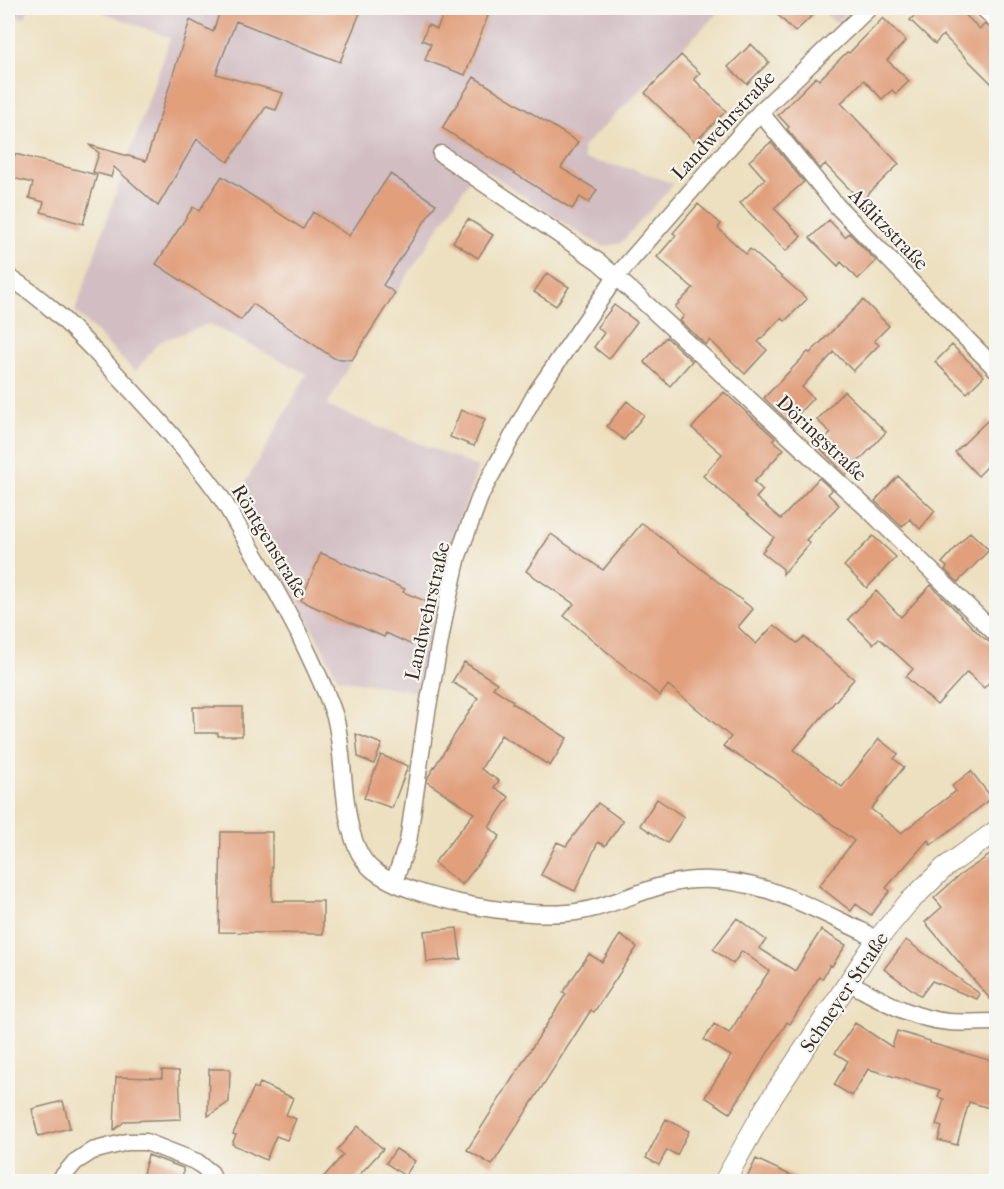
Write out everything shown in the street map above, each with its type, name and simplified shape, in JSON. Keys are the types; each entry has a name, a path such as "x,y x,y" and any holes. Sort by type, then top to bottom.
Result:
{"street":[{"name":"Landwehrstraße","path":"394,882 408,842 427,711 445,613 458,556 481,494 536,393 615,278 760,112 869,8"},
{"path":"983,8 996,20"},
{"name":"Aßlitzstraße","path":"760,112 837,206 996,369"},
{"path":"441,154 599,262 615,278"},
{"name":"Röntgenstraße","path":"8,277 30,290 86,342 151,410 218,494 277,591 308,653 335,718 352,837 361,858 374,872 419,893 477,906 561,914 585,911 668,884 694,880 725,880 779,893 864,932 876,941"},
{"name":"Döringstraße","path":"615,278 644,302 871,512 996,634"},
{"name":"Schneyer Straße","path":"724,1182 767,1105 876,941 907,904 944,868 996,831"},
{"path":"848,982 895,1008 926,1018 949,1022 996,1022"},
{"path":"58,1182 75,1162 93,1151 127,1142 146,1142 197,1162 211,1173 214,1182"}],"shaded area":[{"path":"8,8 29,8 24,19 8,12"},
{"path":"92,8 723,8 583,147 584,159 636,170 674,184 621,243 603,247 479,166 352,360 327,406 478,467 449,552 416,693 338,679 300,605 236,500 307,374 209,324 159,342 135,372 75,311 170,38"},
{"path":"820,8 852,8 835,23"}],"building":[{"path":"205,8 362,8 340,62 236,21 216,74 283,93 276,110 266,107 228,162 197,139 158,206 114,167 111,177 93,172 99,153 89,145 146,161 190,20 213,32 219,14"},
{"path":"446,8 491,8 465,75 425,60 431,44 422,40 428,25 437,29"},
{"path":"771,8 820,8 795,32"},
{"path":"923,8 958,8 980,29 985,24 996,30 996,88 943,35 935,44 910,20"},
{"path":"883,18 906,41 887,60 909,81 896,94 892,90 882,99 864,80 841,103 899,164 861,201 825,164 820,169 778,115 816,77 819,80 847,52 849,53"},
{"path":"751,44 769,62 747,84 728,67"},
{"path":"681,55 700,73 694,79 726,111 695,142 645,93"},
{"path":"474,77 578,142 561,168 597,190 589,203 580,197 572,209 442,128"},
{"path":"771,142 804,182 774,208 801,236 786,251 740,203 765,179 749,161"},
{"path":"15,154 97,175 83,224 41,212 44,202 29,198 33,183 9,177"},
{"path":"390,174 436,204 383,285 395,293 352,360 334,358 253,304 241,320 156,264 193,207 199,211 222,176 303,229 313,212 349,236"},
{"path":"698,204 721,224 718,228 746,254 750,249 807,299 785,321 781,318 758,342 767,350 745,374 710,340 706,345 680,321 684,316 675,307 693,288 657,257 676,235 673,233"},
{"path":"468,219 493,235 478,258 453,242"},
{"path":"829,220 845,237 849,233 876,261 858,279 841,262 838,266 810,238"},
{"path":"547,273 569,287 556,306 534,292"},
{"path":"863,300 889,326 874,341 879,345 853,371 834,352 802,387 813,398 790,423 764,398"},
{"path":"614,305 637,322 609,359 594,347 604,333 597,327"},
{"path":"666,337 692,361 670,386 644,362"},
{"path":"952,345 984,376 967,393 935,362"},
{"path":"844,391 886,432 846,475 818,446 831,433 817,420"},
{"path":"724,392 784,449 754,482 763,490 756,498 781,519 819,478 832,490 828,494 839,505 806,540 810,543 783,574 783,569 762,552 774,537 703,476 722,454 692,428"},
{"path":"627,401 644,415 624,440 607,426"},
{"path":"461,410 485,419 474,446 450,437"},
{"path":"988,420 996,430 996,458 978,476 955,452"},
{"path":"898,476 935,511 920,529 910,519 902,527 875,501"},
{"path":"642,523 753,609 738,627 756,644 774,625 797,643 804,637 854,679 794,750 842,787 879,739 898,754 894,759 904,767 871,809 901,833 956,791 952,786 971,771 992,798 931,845 928,840 886,888 890,891 871,915 856,904 851,911 819,886 854,841 773,778 723,746 731,737 668,685 660,696 564,616 574,604 526,571 551,534 603,570"},
{"path":"970,532 989,550 958,582 945,570 947,567 942,563"},
{"path":"873,536 896,557 867,588 844,566"},
{"path":"321,553 405,589 403,592 430,603 412,645 386,633 384,637 301,601"},
{"path":"931,585 981,636 996,647 996,675 984,688 967,672 937,705 906,677 913,669 879,638 873,644 848,619 876,591 901,617"},
{"path":"464,662 497,683 493,688 513,701 512,703 567,738 550,766 501,735 481,769 499,781 494,787 509,797 489,827 500,836 462,885 434,863 474,813 427,782 478,698 452,682"},
{"path":"193,707 242,707 242,736 194,733"},
{"path":"356,734 382,744 374,764 358,757"},
{"path":"381,755 408,766 392,808 364,798"},
{"path":"657,799 684,817 667,843 640,825"},
{"path":"598,803 623,821 605,846 598,842 575,891 541,875 557,842 566,846"},
{"path":"221,832 272,832 272,901 323,901 323,934 219,932"},
{"path":"996,851 996,1006 925,922 942,907 934,898 960,875"},
{"path":"737,918 766,940 759,948 795,971 821,930 846,945 822,979 819,977 790,1024 787,1022 730,1113 705,1097 731,1056 704,1040 714,1024 729,1033 769,971 742,951 733,964 713,949"},
{"path":"457,928 461,959 427,962 424,931"},
{"path":"620,935 637,947 594,1012 591,1010 492,1165 467,1150 566,994 563,992 589,954 602,962"},
{"path":"906,940 980,994 977,999 932,981 921,996 884,969"},
{"path":"855,1023 892,1047 897,1031 996,1062 996,1110 969,1102 957,1145 938,1140 942,1127 936,1125 944,1099 938,1097 940,1090 868,1069 852,1096 834,1085 848,1061 835,1053"},
{"path":"209,1069 230,1069 229,1102 208,1116"},
{"path":"162,1070 179,1071 181,1119 125,1121 114,1130 116,1077 162,1078"},
{"path":"260,1083 293,1098 286,1115 296,1119 287,1140 276,1136 266,1160 232,1144 236,1135 233,1134 254,1087 257,1089"},
{"path":"63,1101 70,1128 38,1136 32,1109"},
{"path":"666,1119 689,1131 677,1155 667,1150 659,1165 646,1158"},
{"path":"358,1126 383,1149 353,1182 319,1182 343,1155 337,1150"},
{"path":"396,1149 415,1161 405,1176 386,1163"},
{"path":"148,1155 183,1168 183,1182 170,1182 143,1174"},
{"path":"756,1159 805,1182 745,1182"}]}
